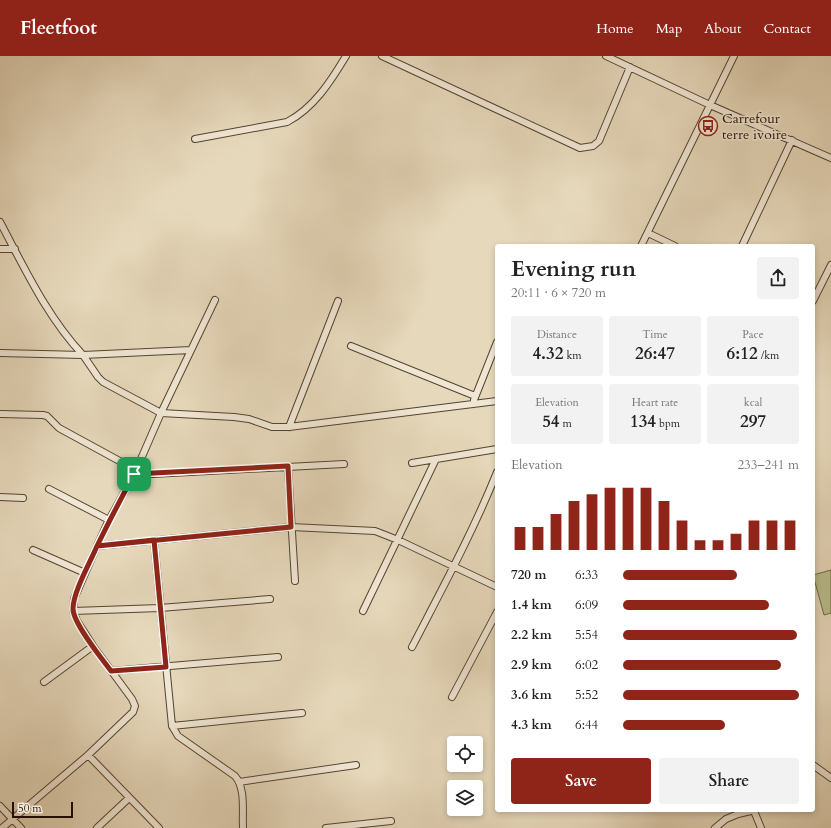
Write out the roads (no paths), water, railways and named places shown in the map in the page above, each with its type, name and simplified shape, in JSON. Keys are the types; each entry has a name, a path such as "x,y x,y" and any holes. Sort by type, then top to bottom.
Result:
{"street":[{"path":"195,139 287,122 299,116 309,107 333,78 346,56"},
{"path":"382,56 580,148 593,146 599,141 630,67"},
{"path":"606,56 710,105 831,158"},
{"path":"642,244 734,56"},
{"path":"743,244 792,140"},
{"path":"0,222 40,294 67,338 83,355 98,377 103,382 161,413 234,417 249,419 272,427 289,427 495,401"},
{"path":"648,234 670,244"},
{"path":"0,249 15,249"},
{"path":"815,297 831,265"},
{"path":"2,828 88,755 133,712 135,706 77,621 73,611 74,599 97,546 135,472 161,413 215,300"},
{"path":"289,427 338,301"},
{"path":"350,346 475,396"},
{"path":"472,404 495,347"},
{"path":"0,352 83,355 191,350"},
{"path":"0,414 46,416 59,428 135,472 344,464"},
{"path":"412,463 495,449"},
{"path":"363,611 436,459"},
{"path":"288,466 295,581"},
{"path":"412,646 454,566 487,498 495,477"},
{"path":"49,489 110,520"},
{"path":"0,497 23,498"},
{"path":"97,546 291,527 375,531 398,540 495,586"},
{"path":"154,540 172,726 178,736 234,776 239,782 242,791 243,828"},
{"path":"33,550 85,573"},
{"path":"73,611 160,608 270,599"},
{"path":"452,697 495,616"},
{"path":"44,682 93,646"},
{"path":"111,671 278,657"},
{"path":"172,726 302,713"},
{"path":"88,755 159,828"},
{"path":"239,782 356,765"},
{"path":"815,766 831,778"},
{"path":"97,828 129,798"},
{"path":"0,806 20,828"},
{"path":"715,828 726,819 748,812"},
{"path":"755,812 761,828"},
{"path":"326,828 391,820"}],"place":[{"name":"Carrefour terre ivoire","path":"708,126"}]}
